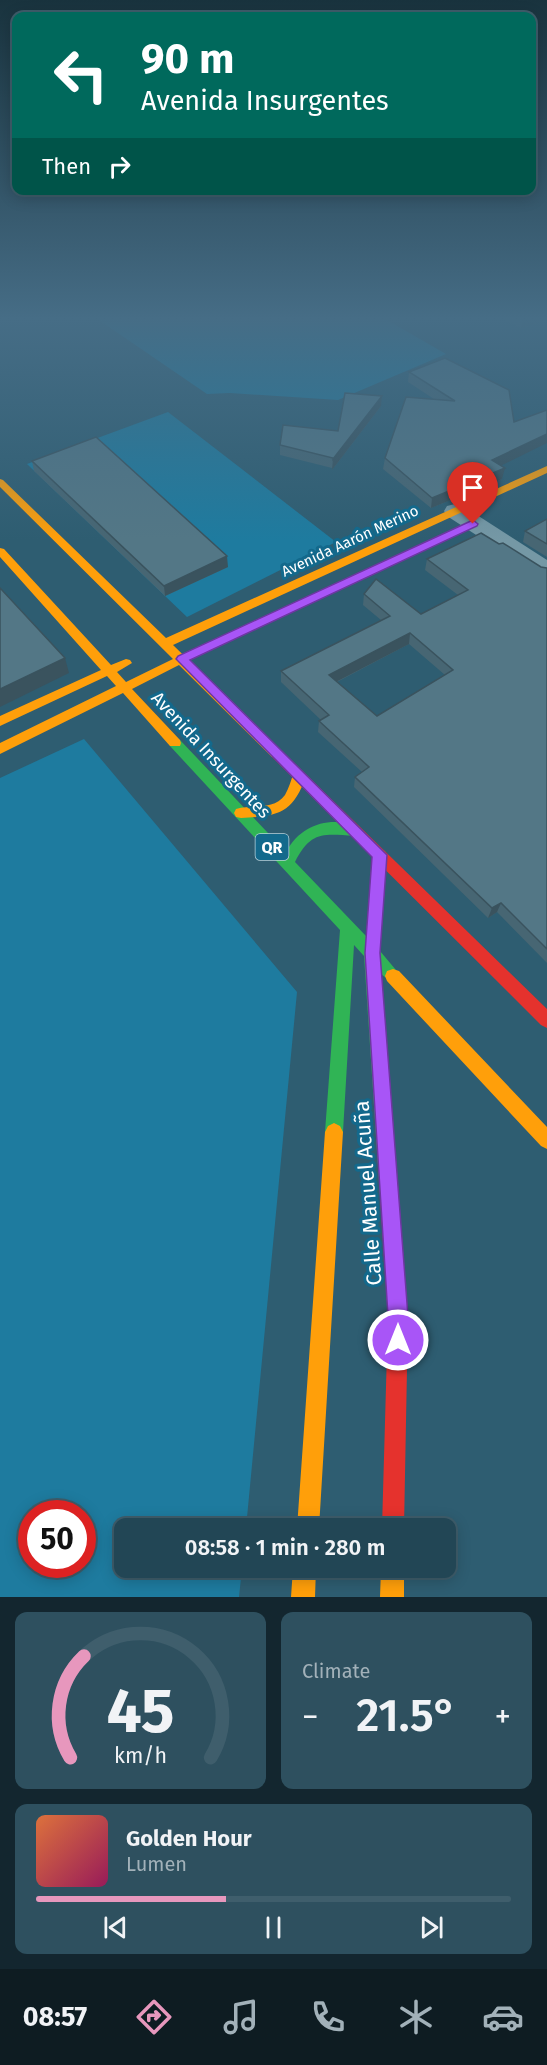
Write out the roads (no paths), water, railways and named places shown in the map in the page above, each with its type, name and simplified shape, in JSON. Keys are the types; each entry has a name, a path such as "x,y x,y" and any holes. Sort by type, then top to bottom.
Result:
{"main road":[{"name":"Avenida Aarón Merino","path":"0,721 166,643 469,520 547,469"},
{"path":"0,482 166,643 188,657 299,776 547,1020"},
{"name":"Avenida Insurgentes","path":"0,551 124,689 547,1140"},
{"path":"0,749 188,657"},
{"path":"241,813 270,811 282,806 292,798 299,776"},
{"path":"287,863 298,839 308,831 320,828 354,830"},
{"name":"Calle Manuel Acuña","path":"380,855 372,953 398,1316 393,1518"},
{"name":"Calle Manuel Acuña","path":"309,1518 348,927"},
{"path":"303,1597 304,1578"},
{"path":"392,1597 393,1578"}],"street":[{"path":"469,520 547,571"}]}
